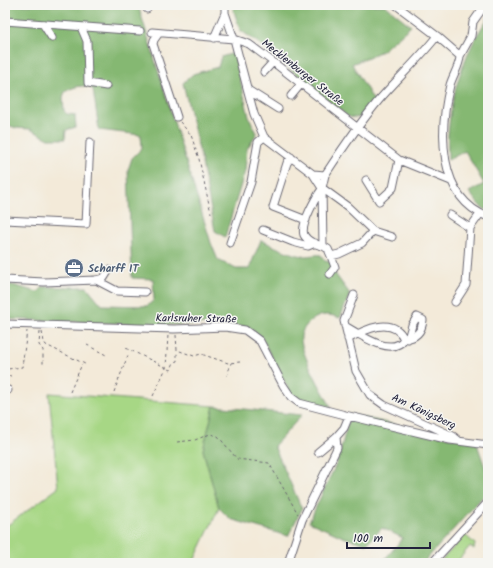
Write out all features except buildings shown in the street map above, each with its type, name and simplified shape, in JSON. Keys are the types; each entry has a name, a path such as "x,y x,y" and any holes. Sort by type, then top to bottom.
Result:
{"street":[{"path":"225,5 225,13 234,39 254,114 264,137 313,174 322,188 348,207 373,231 392,237"},
{"path":"396,5 437,36 460,56"},
{"path":"485,5 473,22 470,36 460,56 450,84 444,116 444,150 451,181 459,196 480,214 488,217"},
{"path":"214,38 225,13"},
{"path":"5,21 140,31"},
{"path":"43,24 52,38"},
{"path":"81,27 87,41 88,83 106,86"},
{"name":"Mecklenburger Straße","path":"177,117 153,44 155,33 234,39 249,44 399,160 451,181"},
{"path":"323,246 322,188 325,175 357,127 437,36"},
{"path":"264,72 273,62"},
{"path":"291,96 301,84"},
{"path":"248,90 278,109"},
{"path":"230,243 251,182 258,142 264,137"},
{"path":"5,220 86,224 90,142"},
{"path":"291,158 287,163 273,207 306,220"},
{"path":"366,180 379,201 393,188 399,160"},
{"path":"313,174 325,175"},
{"path":"322,188 315,198 303,228 304,235 309,240 328,249 334,267 330,274"},
{"path":"455,302 466,285 470,228 480,214"},
{"path":"450,215 470,228"},
{"path":"263,230 293,242 308,246 315,243"},
{"path":"331,256 339,254 362,243 373,231"},
{"path":"5,280 44,282 96,280 104,278 109,270"},
{"path":"96,280 117,291 145,292"},
{"name":"Am Königsberg","path":"354,295 344,320 356,371 370,395 384,405 453,436 459,441"},
{"name":"Karlsruher Straße","path":"5,324 174,329 225,327 245,330 260,341 283,385 291,397 300,403 450,440 488,445"},
{"path":"345,326 358,333 383,345 393,347 401,344 406,339 401,332 383,325 358,333 348,339"},
{"path":"318,452 344,428 349,416"},
{"path":"288,563 302,520 302,514 337,448 336,437"},
{"path":"432,563 488,502"}],"path":[{"path":"177,117 191,135 199,159 210,213"},
{"path":"11,376 6,375 8,369 22,367 27,329"},
{"path":"43,364 43,350 39,346 41,329 46,345 87,365"},
{"path":"154,396 166,368 169,330"},
{"path":"126,348 171,370 174,362 177,361 175,342 176,330"},
{"path":"87,345 108,356"},
{"path":"177,350 194,356 201,354 228,363 240,362"},
{"path":"114,392 128,355"},
{"path":"227,376 231,362"},
{"path":"70,392 83,363"},
{"path":"177,442 195,440 210,434 218,436 237,459 269,463 302,514"}],"green space":[{"path":"5,5 138,5 211,243 218,260 236,269 249,269 261,240 294,254 305,256 321,255 325,261 330,262 336,275 350,294 340,318 322,315 311,321 306,326 301,336 301,343 304,352 317,382 331,407 292,396 263,340 250,328 226,324 155,325 5,319 5,284 38,292 43,287 87,287 102,305 147,306 154,300 153,279 132,278 128,170 132,158 142,148 141,135 99,130 93,89 87,86 75,87 65,92 63,97 64,111 67,114 75,115 76,127 66,130 65,139 49,139 30,129 16,128 5,124"},
{"path":"232,5 385,5 411,26 382,51 352,64 374,101 363,115 352,118 347,116 260,44 240,30"},
{"path":"488,18 488,211 480,206 469,192 484,184 465,151 448,160 448,129 457,83 462,69 473,43"},
{"path":"234,53 249,117 257,133 247,149 245,171 225,237 215,231 201,158 183,83 193,74 218,67 221,57"},
{"path":"49,393 214,406 203,450 219,508 193,563 5,563 5,527 58,488"},
{"path":"214,406 302,415 274,446 302,509 288,536 230,519 219,508 203,450"},
{"path":"350,414 451,438 476,441 488,476 488,491 423,563 391,563 385,559 403,538 382,528 367,544 343,537 309,522 338,460"},
{"path":"465,535 475,544 474,549 470,546 456,563 439,563"}],"place":[{"name":"Scharff IT","path":"74,268"}]}
